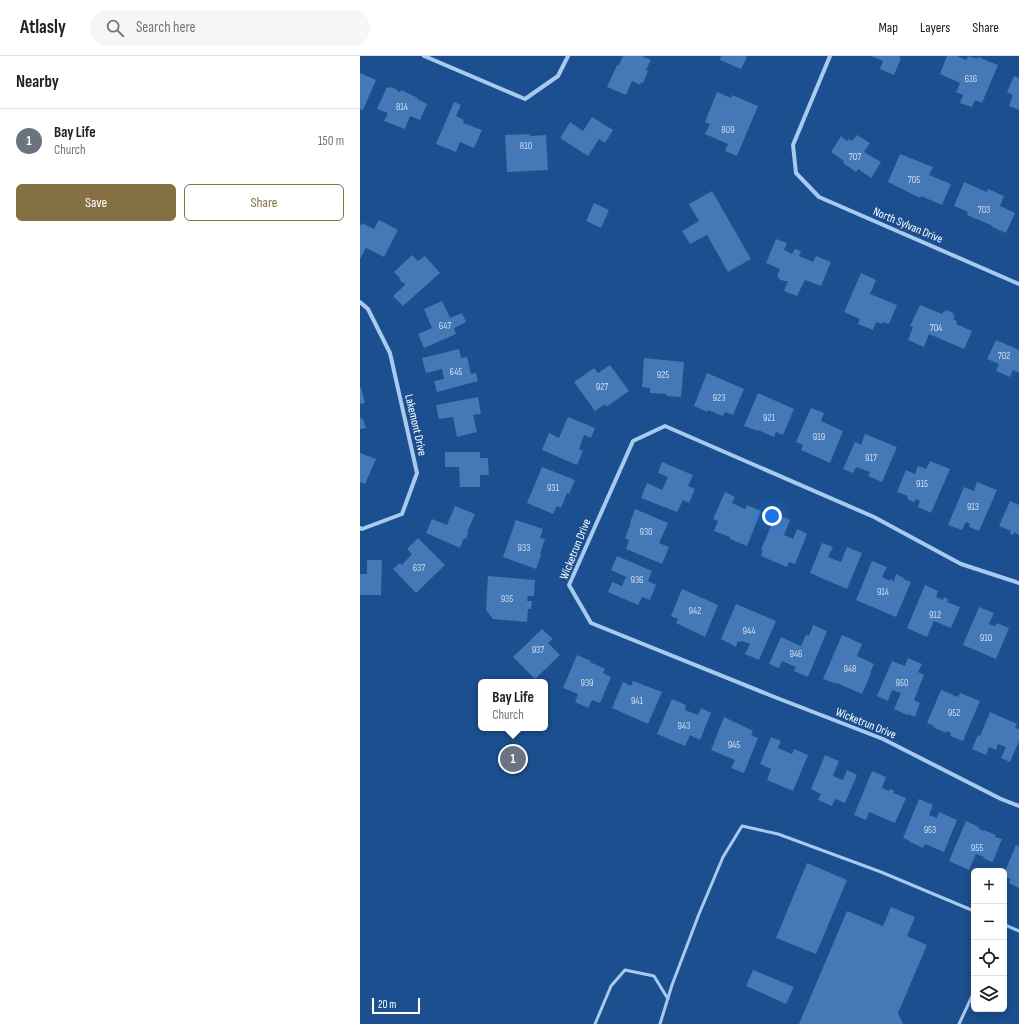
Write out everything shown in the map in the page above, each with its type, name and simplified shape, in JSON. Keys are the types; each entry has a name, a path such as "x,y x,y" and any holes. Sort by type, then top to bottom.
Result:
{"street":[{"path":"424,56 525,99 558,76 568,56"},
{"name":"North Sylvan Drive","path":"830,56 794,145 796,173 819,197 1019,284"},
{"name":"Lakemont Drive","path":"360,302 368,308 390,353 417,473 402,514 362,529 360,528"},
{"name":"Wicketrun Drive","path":"1019,583 961,564 874,516 665,426 632,441 569,585 591,623 883,739 1001,799 1019,806"}],"lane":[{"path":"660,1024 699,914 724,857 742,826 778,834 881,872 971,910"},
{"path":"1007,926 1019,931"},
{"path":"595,1024 611,986 625,970 654,976 668,999"},
{"path":"959,1024 971,998"}],"building":[{"path":"623,56 642,56 651,60 646,70 648,71 643,83 641,82 640,85 632,81 626,95 607,87 617,65 619,65"},
{"path":"721,56 747,57 741,69 720,60"},
{"path":"871,56 899,56 901,58 894,75 880,69 883,61"},
{"path":"947,56 957,56 966,60 968,56 977,59 978,57 998,65 982,103 975,100 972,107 960,103 963,95 956,92 960,83 940,74"},
{"path":"360,73 376,80 363,110 360,109"},
{"path":"1014,76 1019,78 1019,110 1009,106 1013,95 1007,92"},
{"path":"387,87 391,87 400,92 401,90 427,104 420,120 410,116 405,129 384,121 388,113 377,109"},
{"path":"717,92 731,98 732,95 758,106 737,156 725,151 728,144 705,134 710,124 705,122"},
{"path":"454,102 461,105 456,116 464,120 463,123 482,130 474,148 460,142 456,152 436,144"},
{"path":"592,117 613,130 605,143 599,139 588,156 560,138 570,122 583,131"},
{"path":"530,134 530,136 546,135 548,170 507,172 505,135"},
{"path":"857,135 870,143 864,152 881,162 871,178 858,169 856,172 831,152 841,136 847,141 849,139 852,141"},
{"path":"900,154 933,167 929,175 951,184 942,205 921,196 920,198 888,182"},
{"path":"964,182 987,192 988,189 1004,196 1000,206 1015,213 1006,233 967,215 968,212 954,206"},
{"path":"712,191 751,259 728,272 707,235 690,244 682,231 699,221 689,204"},
{"path":"594,203 609,210 601,228 586,221"},
{"path":"379,220 398,230 384,257 366,248 360,259 360,226 362,223 374,229"},
{"path":"776,239 787,243 784,250 792,254 795,249 801,251 799,256 813,262 816,256 831,262 821,286 805,280 797,296 784,291 788,281 779,279 777,276 780,269 766,263"},
{"path":"412,255 418,261 425,256 440,273 403,306 393,296 405,285 394,272"},
{"path":"861,273 876,280 870,294 897,305 889,324 876,322 873,330 858,324 860,319 844,312"},
{"path":"442,301 450,318 462,313 466,322 454,328 456,334 424,348 418,334 432,328 424,309"},
{"path":"920,305 942,314 944,311 946,312 946,310 953,313 953,315 955,315 953,319 957,321 956,324 972,331 964,349 929,334 924,347 908,340 913,327 910,326"},
{"path":"996,340 1019,350 1019,373 1013,370 1010,377 996,371 999,364 987,359"},
{"path":"459,349 461,358 467,357 471,374 476,373 478,381 437,392 434,381 444,379 442,369 426,373 422,358"},
{"path":"644,358 684,362 681,397 650,393 650,388 642,387"},
{"path":"610,365 629,391 606,407 605,404 595,411 574,382 594,368 598,373"},
{"path":"707,373 744,389 733,415 725,412 723,416 708,410 707,412 694,406"},
{"path":"360,388 365,403 360,404"},
{"path":"758,393 794,409 783,435 776,432 774,437 744,426"},
{"path":"478,397 481,414 473,415 477,432 457,437 453,417 439,419 436,405"},
{"path":"811,408 824,413 821,421 843,431 830,463 801,450 803,445 796,442"},
{"path":"360,416 361,419 363,419 366,428 360,429"},
{"path":"568,417 595,428 591,438 584,435 579,449 583,451 577,465 542,450 549,433 559,438"},
{"path":"865,434 897,447 882,482 868,476 870,472 856,467 853,473 843,469 855,442 861,445"},
{"path":"445,452 480,452 480,458 488,458 489,475 480,475 480,487 460,487 459,467 445,467"},
{"path":"360,453 376,459 365,484 360,482"},
{"path":"930,461 950,469 931,513 918,507 920,501 916,499 914,502 907,499 908,496 897,492 906,470 915,474 918,466 926,469"},
{"path":"662,462 693,475 688,486 695,489 689,503 683,500 677,512 641,498 647,483 662,490 668,477 658,473"},
{"path":"542,467 575,480 569,494 567,493 561,508 557,506 553,514 527,503"},
{"path":"977,482 997,490 979,531 969,527 970,524 966,522 962,530 948,525 964,487 974,491"},
{"path":"725,492 735,497 732,503 745,509 747,505 761,511 747,546 714,531 718,521 713,519"},
{"path":"1010,501 1019,505 1019,535 1015,533 1015,531 1013,535 1010,534 1011,531 999,526"},
{"path":"455,506 475,514 467,532 466,539 464,538 460,548 426,533 432,519 447,525"},
{"path":"635,509 668,523 659,543 669,547 662,564 626,549 629,540 625,538"},
{"path":"776,514 790,520 784,535 793,539 797,529 807,534 795,564 789,562 787,567 761,556 763,550 761,550"},
{"path":"516,520 543,529 540,538 545,539 536,569 503,557"},
{"path":"418,538 445,565 416,593 393,569 400,563 402,565 412,554 407,549"},
{"path":"822,543 833,547 828,557 841,562 847,547 862,553 847,589 810,573"},
{"path":"617,556 652,571 648,581 656,585 650,600 642,597 638,605 608,592 612,582 622,586 626,577 611,570"},
{"path":"367,560 382,560 381,595 360,595 360,574 367,574"},
{"path":"872,561 887,567 882,577 890,581 890,579 894,581 896,574 911,582 896,617 856,600"},
{"path":"488,576 535,580 534,596 528,596 527,601 532,601 531,609 528,609 527,622 493,619 486,610"},
{"path":"925,585 938,591 936,597 943,600 944,597 948,599 947,602 960,607 951,628 934,621 927,637 907,628"},
{"path":"682,589 718,605 705,637 676,623 678,619 671,616"},
{"path":"736,604 776,621 759,660 745,654 750,644 738,641 736,647 721,639"},
{"path":"979,607 994,613 989,624 995,626 997,623 1009,628 996,659 963,645"},
{"path":"813,625 827,631 808,677 794,671 796,667 782,661 779,668 769,664 781,637 801,646 806,635 809,636"},
{"path":"542,629 553,639 548,643 560,655 535,679 513,657"},
{"path":"842,635 862,644 857,656 874,664 862,694 837,683 823,679"},
{"path":"577,655 605,669 603,673 611,677 600,703 592,700 588,708 575,702 578,694 563,688"},
{"path":"908,658 922,664 918,672 924,675 914,700 920,703 915,717 894,709 901,693 892,690 888,701 877,696 892,661 905,666"},
{"path":"633,681 662,692 648,724 612,708 623,682 631,686"},
{"path":"941,690 958,697 960,693 980,701 963,741 950,736 951,733 946,731 946,733 927,723"},
{"path":"672,699 686,705 685,710 698,715 701,708 711,713 700,740 690,735 685,746 657,734"},
{"path":"990,712 1017,724 1015,728 1019,729 1019,741 1010,762 1001,758 1006,747 998,744 996,750 989,747 986,755 972,749 978,735 980,736"},
{"path":"724,717 753,731 751,735 758,738 744,773 731,768 735,760 711,750"},
{"path":"771,737 781,741 778,748 792,754 794,749 808,755 793,791 767,780 771,769 760,764"},
{"path":"825,755 839,761 833,776 843,780 847,770 857,775 845,803 835,799 832,806 818,800 821,794 811,789"},
{"path":"872,771 886,777 882,788 889,791 890,789 894,791 893,793 906,798 895,823 869,812 866,820 854,815"},
{"path":"919,799 933,805 929,815 937,818 939,812 957,820 944,852 925,844 923,848 903,838"},
{"path":"966,821 979,827 979,829 983,831 984,830 996,835 995,837 1002,839 992,862 976,854 969,870 949,861"},
{"path":"1016,845 1019,846 1019,888 1009,883 1010,879 1007,878 1006,868"},
{"path":"807,863 847,880 816,954 776,938"},
{"path":"891,907 915,917 907,936 927,945 898,1013 903,1024 799,1024 847,911 883,926"},
{"path":"753,970 794,987 786,1004 746,986"}],"place":[{"name":"Bay Life","path":"513,759"}]}
